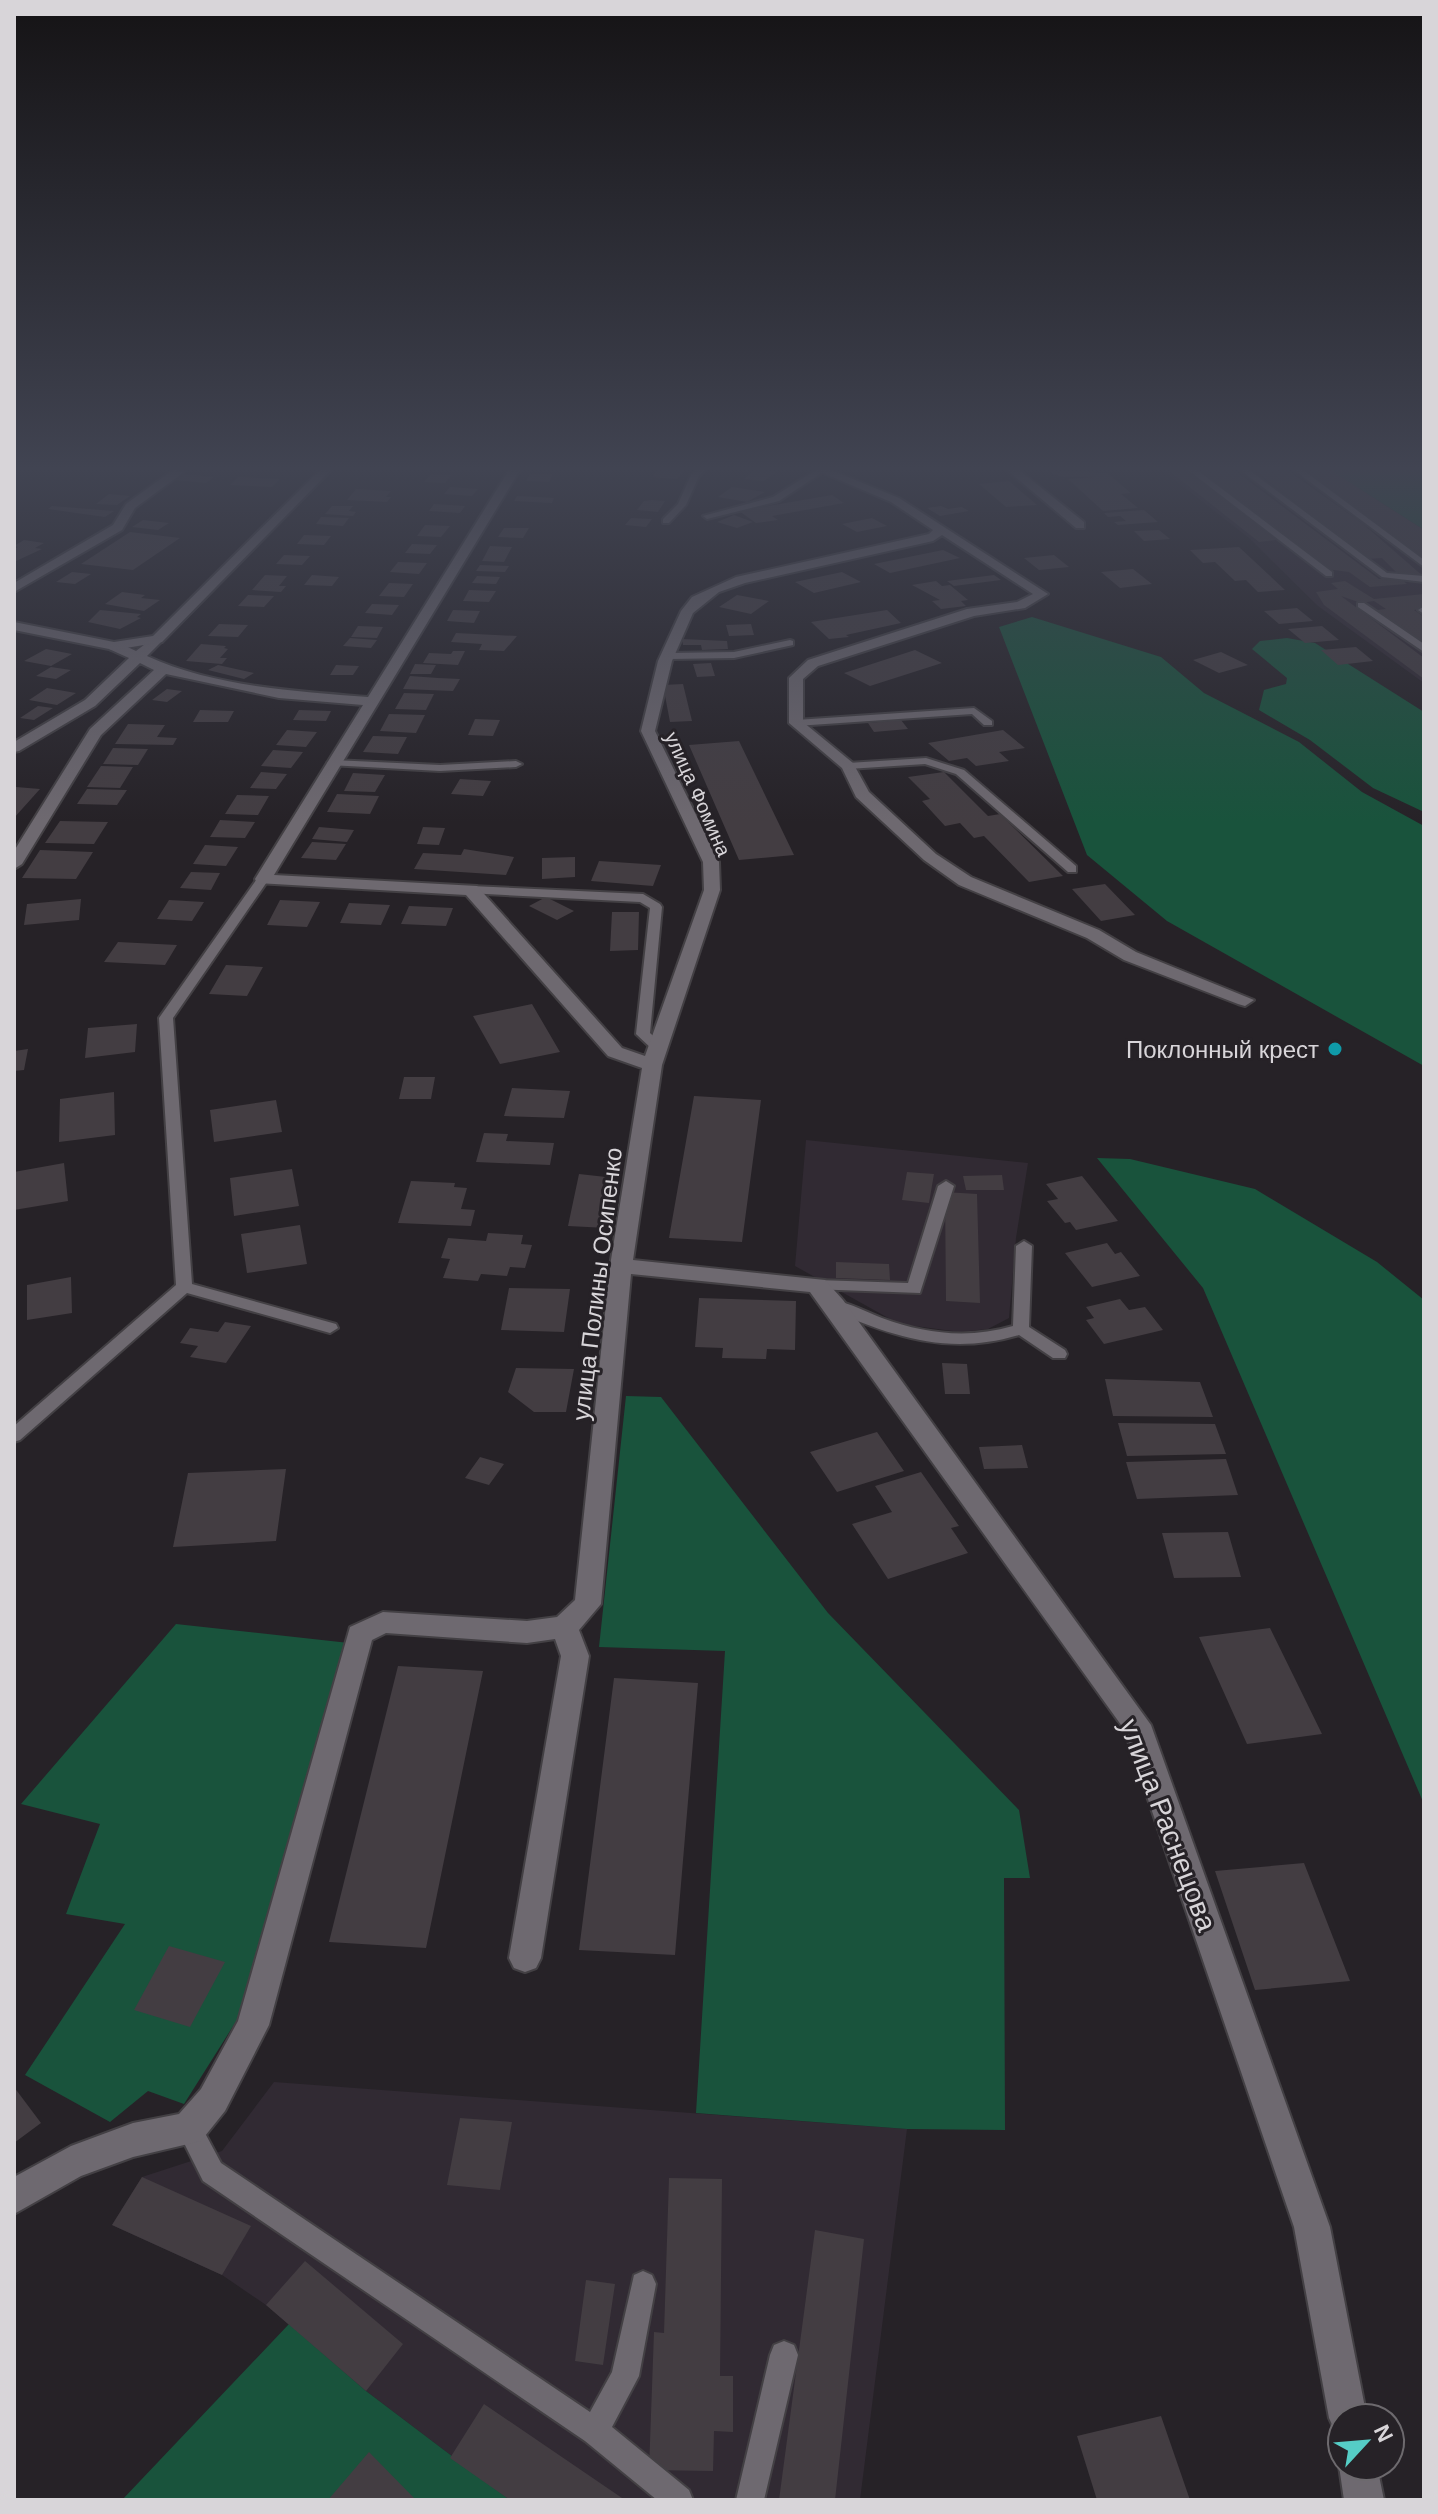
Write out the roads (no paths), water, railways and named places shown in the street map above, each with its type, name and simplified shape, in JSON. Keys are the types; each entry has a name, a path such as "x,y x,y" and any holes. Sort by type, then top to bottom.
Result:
{"street":[{"path":"14,748 90,703 209,587"},
{"path":"441,587 263,879 471,890 615,1052 654,1056"},
{"name":"улица Фомина","path":"654,1056 712,890 711,862 648,731 675,635 697,600 721,587"},
{"path":"1031,587 1042,594 1020,605 972,612 813,663 796,678 796,723 848,766 862,794 930,857 965,881 1093,934 1130,956 1245,1000"},
{"path":"14,626 114,646 163,669 279,694 370,701"},
{"path":"114,646 157,639"},
{"path":"124,671 163,669"},
{"path":"14,864 95,732 163,669"},
{"name":"улица Полины Осипенко","path":"564,1627 588,1604 621,1266 654,1056"},
{"path":"621,1266 826,1295"},
{"name":"улица Раснецова","path":"826,1295 1137,1725 1312,2227 1345,2402"},
{"path":"14,2197 71,2163 133,2140 189,2129 213,2100 253,2025 360,1634 383,1622 527,1632 564,1627 575,1656 525,1958"}],"lane":[{"path":"1361,605 1424,649"},
{"path":"670,656 734,655 790,643"},
{"path":"796,723 974,711 988,723"},
{"path":"848,766 926,761 960,772 1072,869"},
{"path":"333,763 440,768 516,764"},
{"path":"184,1287 166,1018 263,879"},
{"path":"471,890 643,898 656,907 643,1034 654,1056"},
{"path":"826,1295 914,1289 946,1186"},
{"path":"1021,1329 1024,1246"},
{"path":"184,1287 330,1328"},
{"path":"14,1436 184,1287"},
{"path":"826,1295 893,1330 957,1342 996,1339 1021,1329"},
{"path":"1021,1329 1059,1354"},
{"path":"189,2129 212,2172 595,2431 679,2500"},
{"path":"595,2431 625,2376 643,2284"},
{"path":"750,2500 784,2355"}],"place":[{"name":"Поклонный крест","path":"1335,1049"}]}
